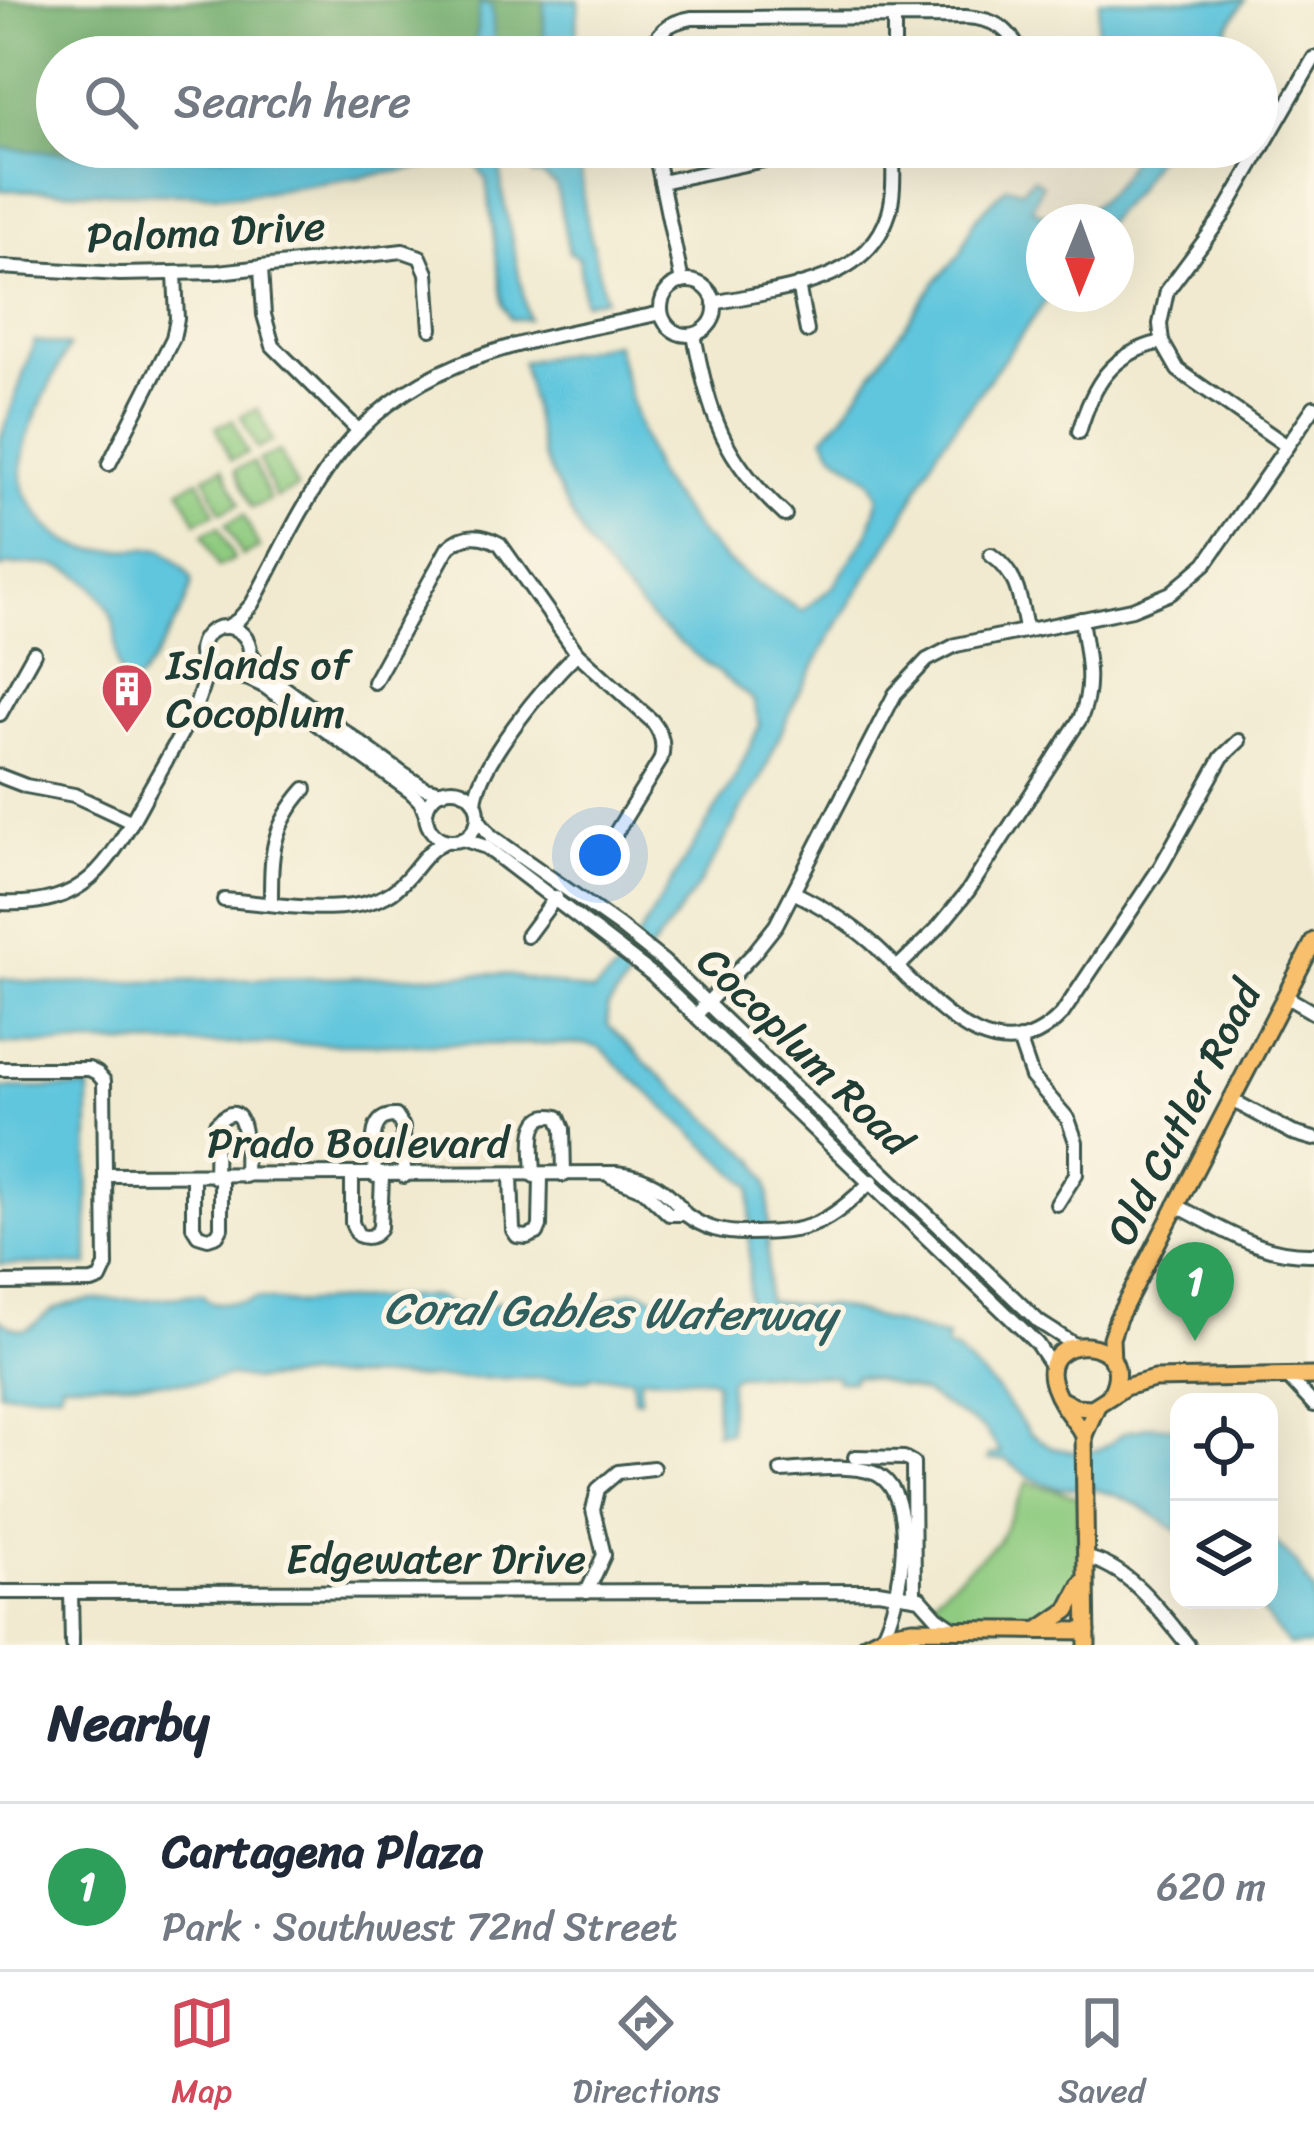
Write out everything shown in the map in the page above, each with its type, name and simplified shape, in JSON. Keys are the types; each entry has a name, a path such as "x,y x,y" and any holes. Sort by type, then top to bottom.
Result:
{"main road":[{"name":"Old Cutler Road","path":"1112,1361 1118,1318 1314,941"},
{"name":"Old Cutler Road","path":"1077,1345 1118,1318"},
{"path":"1084,1440 1052,1384 1061,1353 1077,1345 1100,1348 1127,1371 1154,1379"},
{"path":"865,1645 958,1631 1038,1631 1087,1638 1084,1440 1116,1378 1112,1361"},
{"path":"1063,1401 1082,1408 1154,1379 1314,1376"},
{"path":"1038,1631 1068,1610 1086,1566"}],"street":[{"path":"658,36 670,24 685,19 966,17 989,20 1011,36"},
{"path":"894,18 894,36"},
{"path":"1278,121 1314,58"},
{"path":"658,168 682,282"},
{"path":"661,182 727,168"},
{"path":"714,303 841,271 873,242 890,210 892,168"},
{"path":"1251,168 1222,218 1166,295 1161,311 1162,342 1170,361 1185,376 1287,446"},
{"name":"Paloma Drive","path":"0,268 175,274 261,269 390,251 416,254 427,273 431,329"},
{"path":"261,269 264,315 273,346 359,430"},
{"path":"109,464 173,338 175,274"},
{"path":"682,282 706,289 714,303 712,320 694,335 677,333 662,313 665,294 682,282"},
{"path":"798,285 807,331"},
{"path":"475,803 470,797 424,788 262,672 245,636 252,604 326,472 359,430 405,391 461,362 526,342 662,313"},
{"path":"694,335 711,411 729,451 785,515"},
{"path":"1079,432 1089,400 1113,365 1133,351 1162,342"},
{"path":"696,1015 760,946 890,704 911,674 945,649 1153,602 1193,576 1314,407"},
{"path":"374,682 444,554 458,539 491,538 504,548 577,653 655,724 662,740 660,761 605,850"},
{"path":"991,555 1012,576 1027,629"},
{"path":"227,627 252,604"},
{"path":"898,968 968,891 1076,725 1088,700 1090,680 1081,619"},
{"path":"0,903 53,899 84,884 111,857 197,703 205,678 200,651 205,636 227,627 245,636"},
{"path":"0,714 34,652"},
{"path":"197,703 246,667 251,653"},
{"path":"224,900 346,907 364,905 396,889 436,845 462,839 472,831 478,819 475,803 483,772 547,684 577,653"},
{"path":"205,667 264,686 411,792 421,802 433,833 446,841"},
{"path":"793,892 851,927 974,1035 1019,1039 1046,1028 1062,1014 1161,866 1222,757 1239,741"},
{"path":"420,860 428,842 431,801 483,772"},
{"path":"0,776 74,795 132,822"},
{"path":"271,903 275,834 305,789"},
{"name":"Cocoplum Road","path":"478,819 490,836 664,962 1039,1322 1077,1345"},
{"name":"Cocoplum Road","path":"462,839 486,848 652,974 1035,1341 1053,1368"},
{"path":"527,936 563,886"},
{"path":"1285,996 1314,1013"},
{"path":"1019,1039 1028,1071 1068,1119 1076,1142 1076,1174 1057,1204"},
{"path":"0,1069 85,1069 97,1073 105,1086 106,1266 100,1279 86,1283 0,1283"},
{"path":"1230,1099 1293,1133 1314,1138"},
{"path":"193,1177 193,1227 208,1238 221,1228 216,1126 227,1114 243,1122 245,1176"},
{"path":"352,1176 353,1227 367,1238 380,1227 376,1125 388,1114 396,1115 403,1124 404,1176"},
{"path":"511,1176 513,1230 527,1237 540,1226 535,1125 548,1114 563,1125 564,1175"},
{"name":"Prado Boulevard","path":"105,1175 610,1176 644,1190 669,1214 685,1214 703,1227 783,1232 819,1222 847,1204 882,1171"},
{"path":"1175,1205 1255,1246 1314,1254"},
{"path":"1287,1376 1314,1405"},
{"path":"856,1457 913,1463 901,1599 879,1640"},
{"path":"587,1592 604,1555 592,1507 598,1489 618,1472 652,1468"},
{"path":"781,1471 858,1470 877,1474 889,1484 902,1518 901,1599"},
{"path":"1086,1566 1107,1563 1122,1574 1188,1645"},
{"name":"Edgewater Drive","path":"0,1592 872,1592 901,1599 916,1635"},
{"path":"71,1592 72,1645"},
{"path":"901,1599 923,1600 926,1607 926,1623 916,1635"},
{"path":"926,1607 958,1631"}],"green space":[{"path":"0,0 544,0 544,36 494,36 492,7 481,3 477,36 36,36 36,150 0,148"},
{"path":"258,409 273,441 257,449 241,416"},
{"path":"233,420 247,453 231,460 216,427"},
{"path":"279,451 297,488 276,498 259,460"},
{"path":"253,462 270,500 252,508 235,470"},
{"path":"223,468 240,504 221,512 205,476"},
{"path":"199,480 215,513 196,522 180,489"},
{"path":"244,515 259,548 242,556 226,524"},
{"path":"219,527 234,559 218,567 203,534"},
{"path":"1027,1482 1079,1497 1078,1578 1072,1599 1041,1623 957,1624 933,1607 933,1598 998,1542"}],"water":[{"path":"544,0 579,0 576,36 544,36"},
{"path":"1100,0 1245,0 1222,36 1096,36"},
{"path":"480,3 492,6 494,36 476,36"},
{"path":"0,148 36,150 36,168 420,168 241,195 0,190"},
{"path":"478,168 501,168 528,319 511,319 503,304 486,180"},
{"path":"529,168 580,168 605,299 584,302 579,258 569,252 556,185 533,175"},
{"path":"1125,168 1149,168 1122,204 1094,204"},
{"name":"Coral Gables Waterway","path":"1033,178 1042,185 1034,204 1026,204 1026,312 1038,312 936,452 903,518 795,701 760,781 695,891 607,1008 608,1025 756,1160 769,1194 767,1301 831,1305 948,1338 946,1347 997,1390 1029,1433 1053,1448 1094,1451 1125,1432 1170,1427 1170,1526 1115,1495 1057,1488 1029,1477 1006,1460 988,1460 989,1455 1001,1453 985,1430 923,1393 855,1376 852,1381 837,1381 836,1376 735,1375 729,1381 729,1432 716,1433 715,1382 709,1378 640,1377 640,1399 634,1399 632,1377 590,1376 254,1380 230,1376 204,1382 61,1382 60,1392 0,1392 0,1319 26,1329 49,1312 81,1302 203,1294 215,1303 257,1298 292,1303 427,1296 451,1305 490,1306 527,1298 595,1305 637,1291 664,1301 702,1302 704,1306 748,1303 751,1187 600,1048 585,1044 0,1044 0,979 56,984 502,974 593,992 620,967 736,776 760,725 753,700 656,624 587,544 543,456 522,362 615,343 657,477 698,532 727,561 802,611 834,586 869,532 879,497 870,479 834,453 824,436 961,253 973,222 1007,186 1022,190"},
{"path":"35,341 69,346 24,452 23,487 31,504 51,530 74,545 97,550 163,549 191,578 188,597 165,641 136,682 128,684 123,679 110,611 91,585 57,566 0,569 0,441"},
{"path":"0,1088 89,1088 88,1265 0,1264"},
{"path":"1278,1544 1314,1592 1314,1645 1288,1645 1260,1609 1278,1609"}],"place":[{"name":"Islands of Cocoplum","path":"127,735"},
{"name":"Cartagena Plaza","path":"1195,1341"}]}
